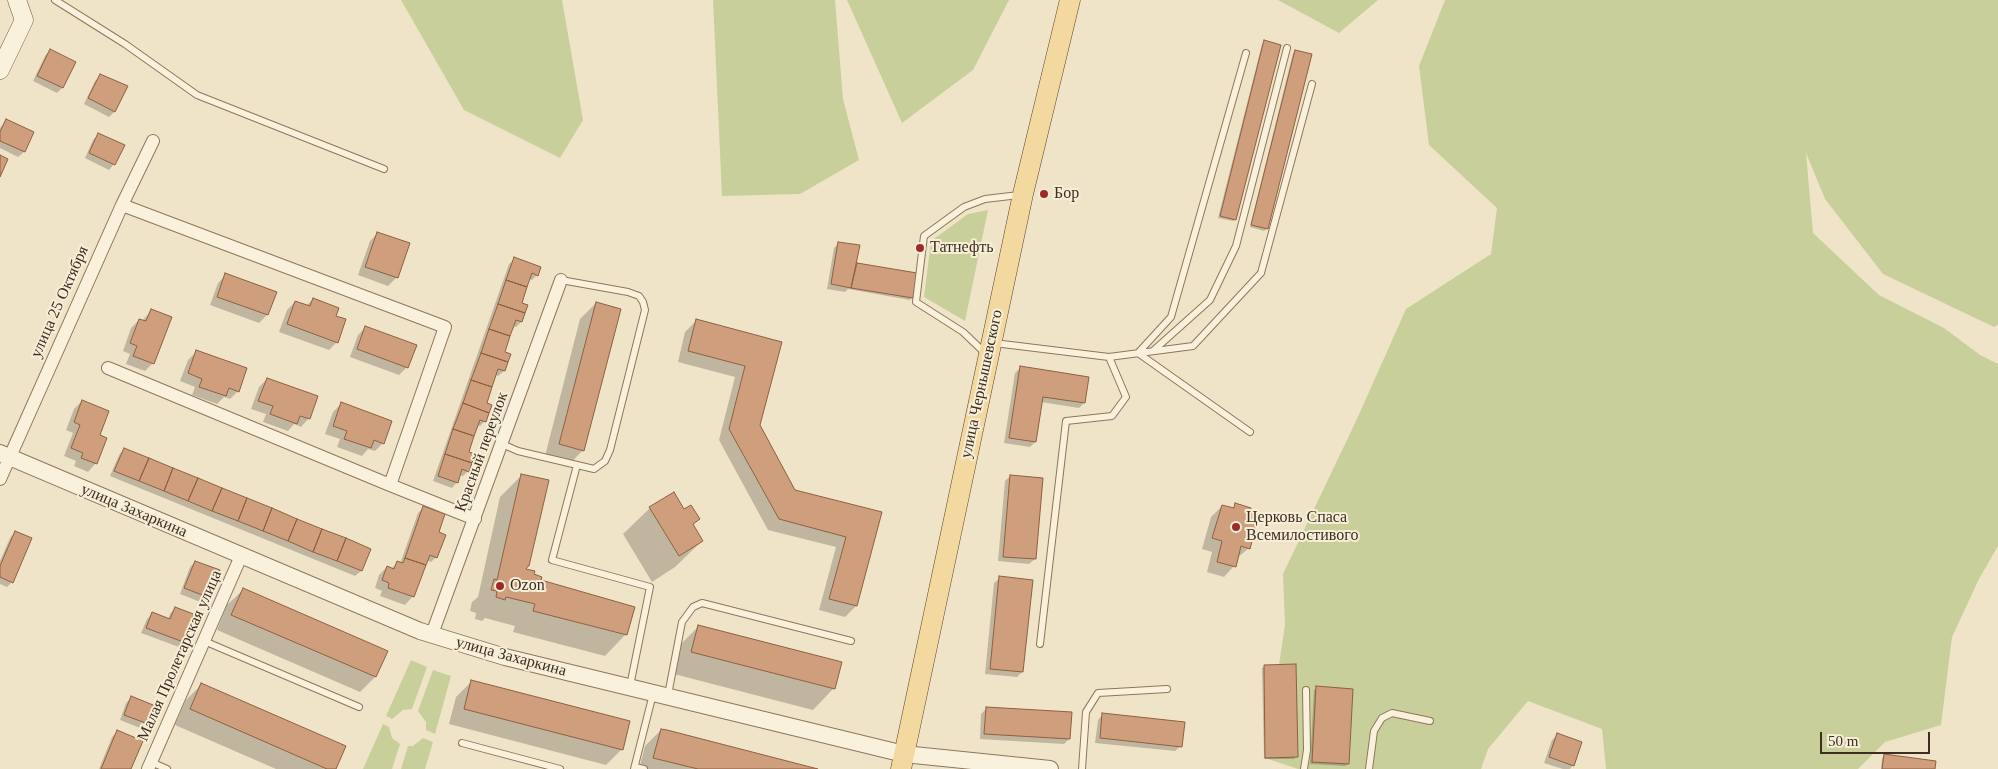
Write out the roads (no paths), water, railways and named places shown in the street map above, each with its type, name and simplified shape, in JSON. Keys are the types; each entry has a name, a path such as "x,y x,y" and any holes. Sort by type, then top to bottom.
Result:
{"main road":[{"path":"0,70 24,20 17,0"},
{"name":"улица Чернышевского","path":"902,762 1023,194 1070,0"}],"street":[{"name":"улица 25 Октября","path":"0,478 5,455 153,141"},
{"path":"122,204 445,327 390,485"},
{"name":"Красный переулок","path":"432,634 561,280"},
{"path":"108,368 474,519"},
{"name":"улица Захаркина","path":"5,455 241,556 432,634 505,657 630,687 902,762 1050,769"},
{"name":"Малая Пролетарская улица","path":"149,766 241,556"}],"lane":[{"path":"55,0 125,44 197,95 384,169"},
{"path":"1153,351 1210,300 1236,246 1287,48"},
{"path":"1138,353 1171,317 1246,53"},
{"path":"1023,194 985,199 964,207 924,236 916,302 989,349 1108,356 1193,346 1261,273 1312,84"},
{"path":"502,444 518,451 594,469 605,460 610,450 645,310 643,302 639,296 628,292 561,280"},
{"path":"1138,353 1250,432"},
{"path":"1040,644 1066,421 1112,416 1126,397 1108,356"},
{"path":"577,466 552,560 650,587 630,687"},
{"path":"644,769 634,768 660,695 682,622 693,607 702,603 852,641"},
{"path":"204,641 359,707"},
{"path":"1082,769 1086,712 1098,693 1167,689"},
{"path":"1304,769 1307,750 1306,690"},
{"path":"1369,769 1374,731 1382,718 1392,713 1430,721"},
{"path":"462,743 560,769"},
{"path":"149,766 167,769"}],"place":[{"name":"Бор","path":"1044,194"},
{"name":"Татнефть","path":"920,248"},
{"name":"Церковь Спаса Всемилостивого","path":"1236,527"},
{"name":"Ozon","path":"500,586"}]}
